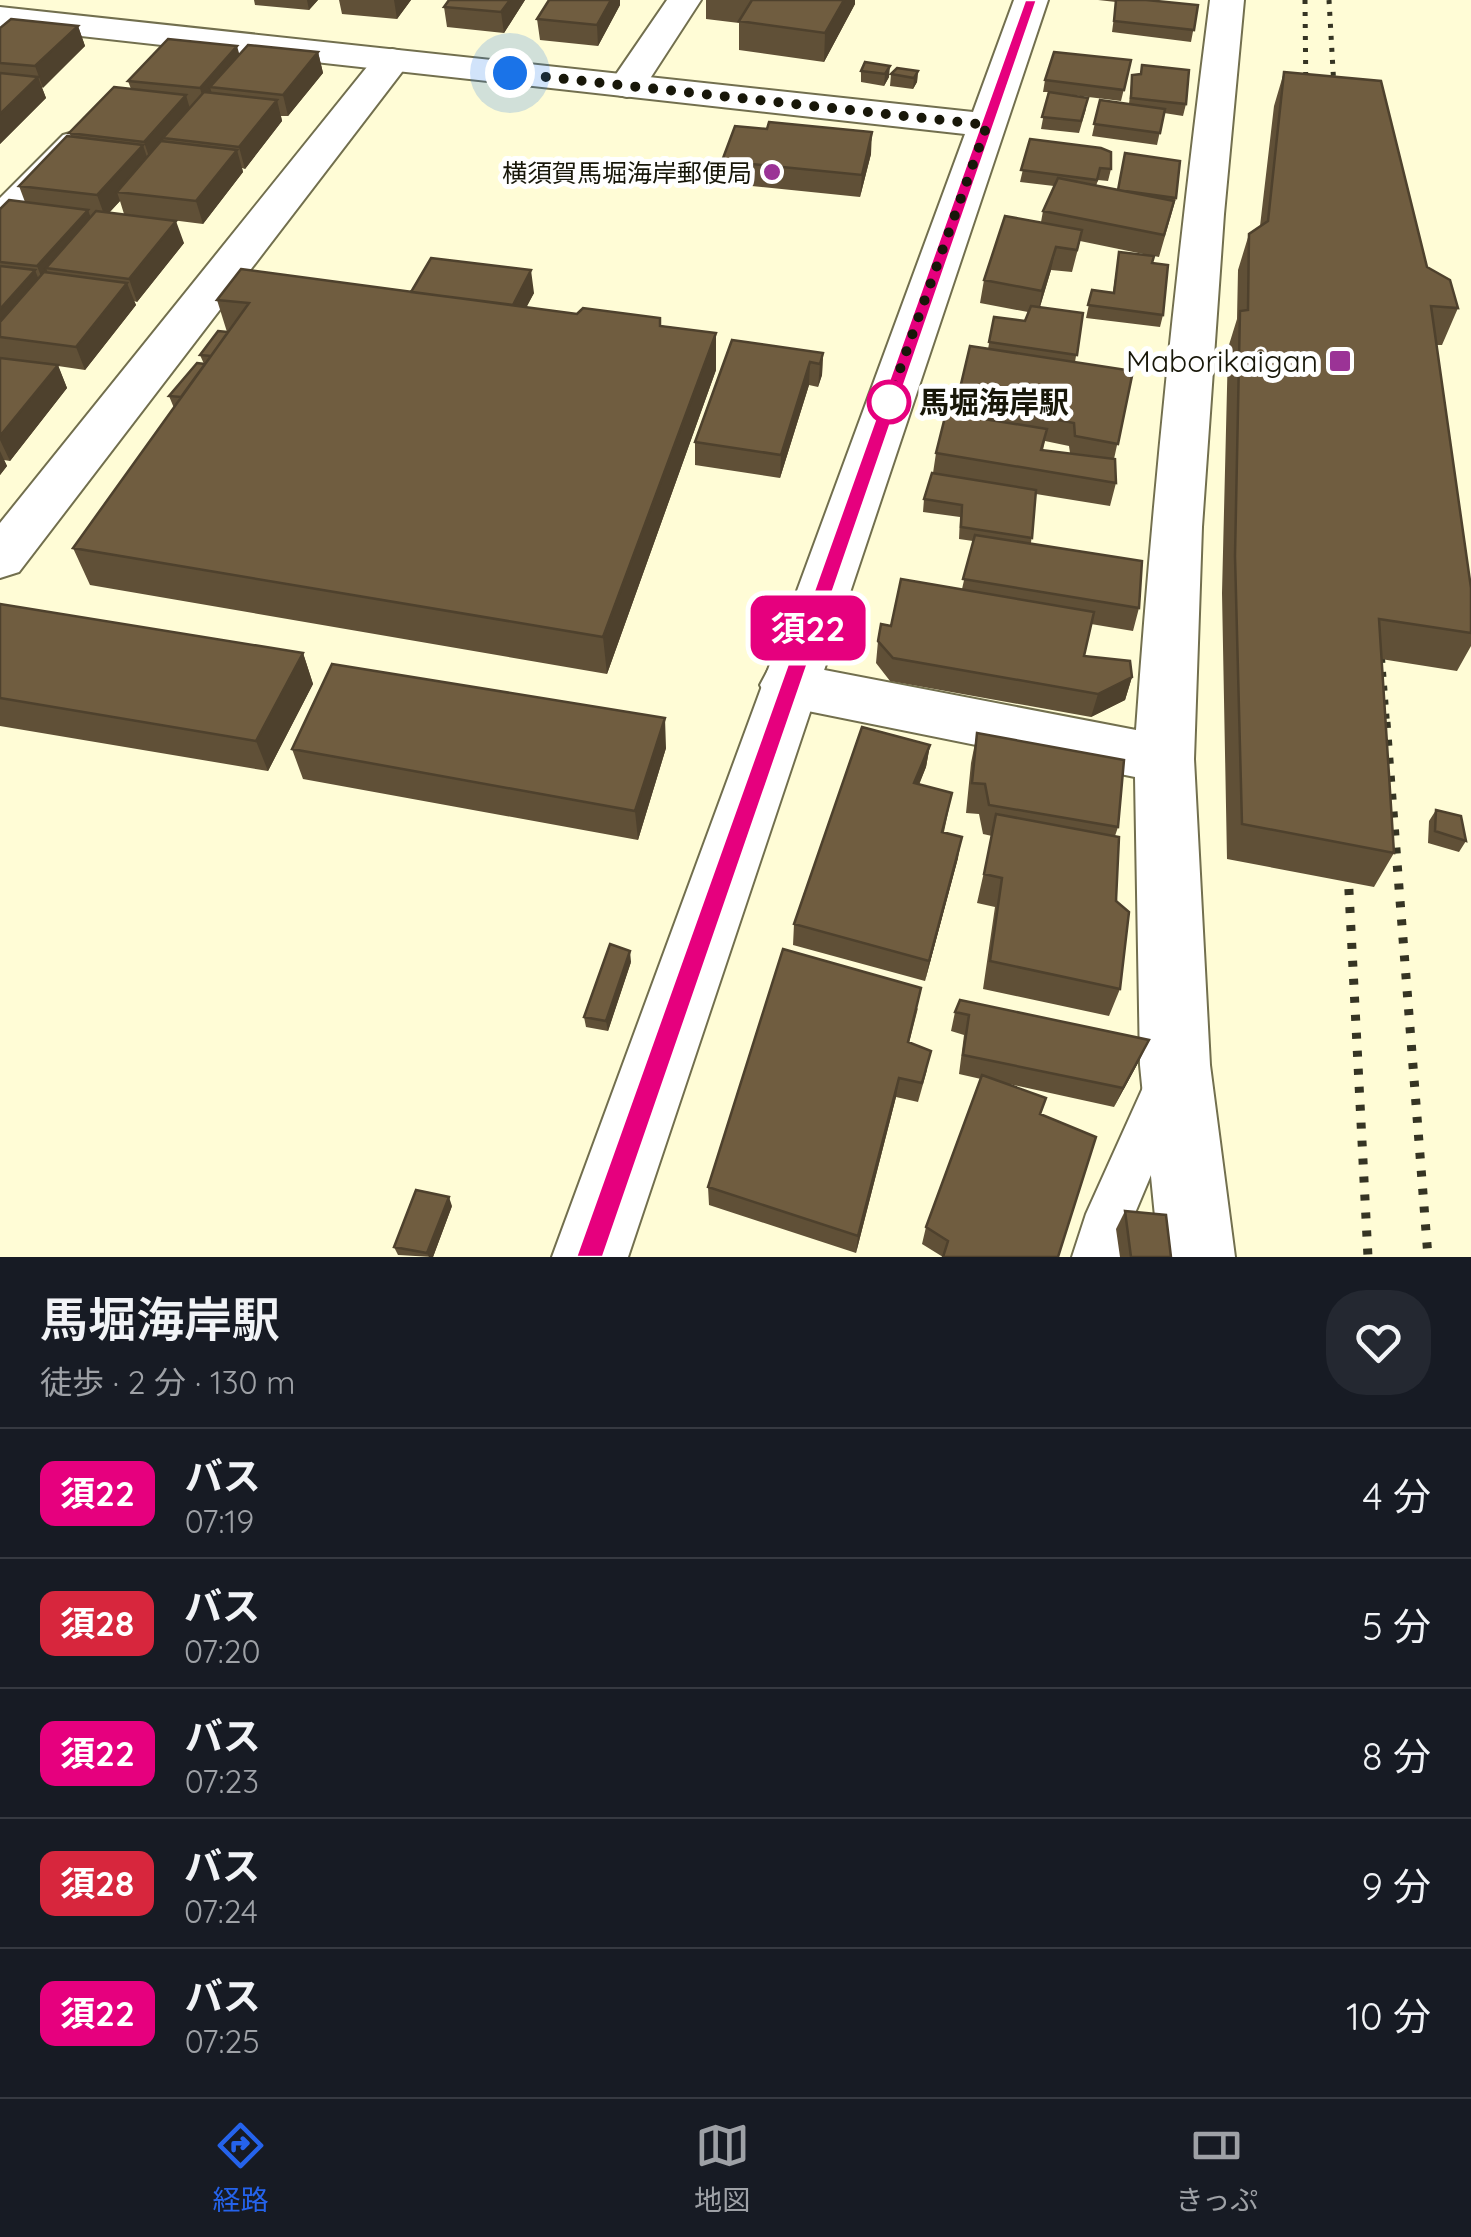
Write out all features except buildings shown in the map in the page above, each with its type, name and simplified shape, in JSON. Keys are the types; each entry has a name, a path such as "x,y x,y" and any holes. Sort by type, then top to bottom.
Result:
{"street":[{"path":"628,86 684,0"},
{"path":"590,1257 1031,0"},
{"path":"1197,1257 1175,1065 1164,759 1178,508 1203,214 1227,0"},
{"path":"0,17 987,125"},
{"path":"154,64 181,37"},
{"path":"0,559 392,60"},
{"path":"0,222 99,121"},
{"path":"0,171 44,177"},
{"path":"788,685 1164,759"}],"lane":[{"path":"1096,1257 1103,1232 1175,1065"}],"railway":[{"path":"1305,0 1306,104"},
{"path":"1329,0 1335,105"},
{"path":"1381,658 1386,724"},
{"path":"1386,722 1428,1257"},
{"path":"1347,853 1368,1257"}],"bus line":[{"name":"須22","path":"590,1257 1031,0"}],"place":[{"name":"横須賀馬堀海岸郵便局","path":"772,172"},
{"name":"Maborikaigan","path":"1340,361"},
{"name":"馬堀海岸駅","path":"889,402"}],"route":[{"path":"510,73 987,125 883,417 889,402"}]}
